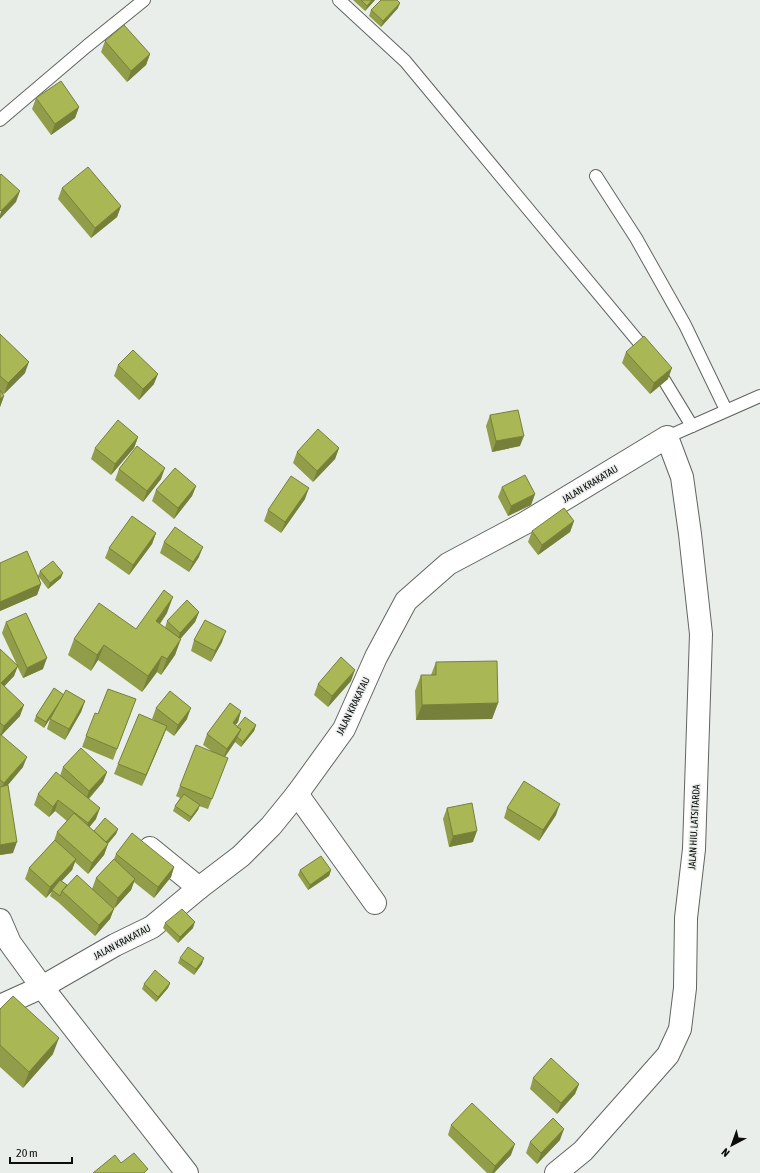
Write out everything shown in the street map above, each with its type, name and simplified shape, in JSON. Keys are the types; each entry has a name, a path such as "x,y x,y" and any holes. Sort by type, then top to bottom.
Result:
{"street":[{"name":"JALAN KRAKATAU","path":"0,1006 42,987 115,945 152,927 241,856 271,826 297,794 344,729 376,657 406,601 448,564 526,523 667,437"},
{"name":"JALAN HIU. LATSITARDA","path":"556,1173 583,1151 668,1055 680,1029 685,988 686,918 694,849 701,634 682,478 667,437"},
{"path":"297,794 375,903"},
{"path":"135,836 199,888"},
{"path":"0,920 10,943 42,987 187,1173"}],"lane":[{"path":"0,120 144,0"},
{"path":"340,0 405,61 647,352 692,426"},
{"path":"596,176 636,238 681,319 726,410"},
{"path":"667,437 760,396"}],"building":[{"path":"361,0 372,0 367,6"},
{"path":"381,0 397,0 400,3 383,21 371,10"},
{"path":"124,25 150,54 131,71 105,41"},
{"path":"61,81 79,107 55,124 36,98"},
{"path":"88,167 121,206 95,228 62,188"},
{"path":"1,174 20,191 1,211 0,175"},
{"path":"0,334 29,362 8,383 0,376"},
{"path":"644,336 672,368 654,383 626,352"},
{"path":"133,350 158,374 143,389 118,365"},
{"path":"0,390 4,396 0,399"},
{"path":"518,410 524,436 496,441 490,415"},
{"path":"118,420 138,437 115,464 95,448"},
{"path":"318,429 339,448 317,471 297,452"},
{"path":"137,446 165,468 147,491 119,469"},
{"path":"175,468 196,486 178,508 156,490"},
{"path":"525,475 535,494 511,506 502,487"},
{"path":"291,476 309,488 285,522 268,510"},
{"path":"564,508 574,521 542,545 532,531"},
{"path":"132,516 156,533 133,565 109,548"},
{"path":"175,527 203,547 193,562 164,542"},
{"path":"27,551 41,584 0,602 0,563"},
{"path":"53,561 63,573 50,583 40,571"},
{"path":"164,590 173,597 156,621 181,639 167,659 162,656 148,676 104,645 97,655 74,639 99,603 136,629"},
{"path":"187,600 199,612 180,633 167,621"},
{"path":"26,613 47,658 27,668 6,622"},
{"path":"205,620 226,631 215,651 194,640"},
{"path":"0,649 18,666 1,683 24,705 4,726 0,723"},
{"path":"341,657 355,670 332,696 318,684"},
{"path":"497,661 498,703 422,705 421,675 436,675 436,662"},
{"path":"54,688 64,695 46,722 36,716"},
{"path":"108,689 136,699 117,749 86,736 95,713 98,714"},
{"path":"66,690 85,701 69,729 50,719"},
{"path":"170,691 191,708 178,725 156,708"},
{"path":"230,703 241,711 233,723 241,729 227,749 207,734"},
{"path":"139,714 167,726 146,775 118,764"},
{"path":"245,717 256,725 243,742 237,737 241,729 237,727"},
{"path":"0,734 27,757 4,783 0,780"},
{"path":"196,745 228,758 212,799 180,786"},
{"path":"81,748 107,772 89,791 63,767"},
{"path":"56,772 100,808 88,823 58,800 53,807 38,794"},
{"path":"524,781 560,804 543,830 507,808"},
{"path":"8,785 17,842 0,845 0,787"},
{"path":"184,794 200,805 191,817 175,806"},
{"path":"472,803 477,831 453,836 447,808"},
{"path":"74,813 108,844 92,863 57,832"},
{"path":"105,818 118,829 106,842 94,831"},
{"path":"132,833 174,867 158,887 116,854"},
{"path":"55,840 76,859 50,887 29,868"},
{"path":"321,856 331,870 310,885 300,870"},
{"path":"114,859 135,879 118,898 96,878"},
{"path":"77,875 114,909 99,925 62,891"},
{"path":"60,880 67,885 60,896 52,890"},
{"path":"182,909 195,922 180,937 165,923"},
{"path":"188,947 204,958 196,969 180,958"},
{"path":"155,970 170,983 158,997 144,984"},
{"path":"13,996 59,1038 29,1072 0,1045 0,1009"},
{"path":"551,1058 579,1084 561,1103 533,1078"},
{"path":"472,1103 515,1144 495,1166 451,1125"},
{"path":"553,1118 564,1129 541,1153 530,1142"},
{"path":"134,1153 148,1169 144,1173 93,1173 115,1155 121,1163"}]}
